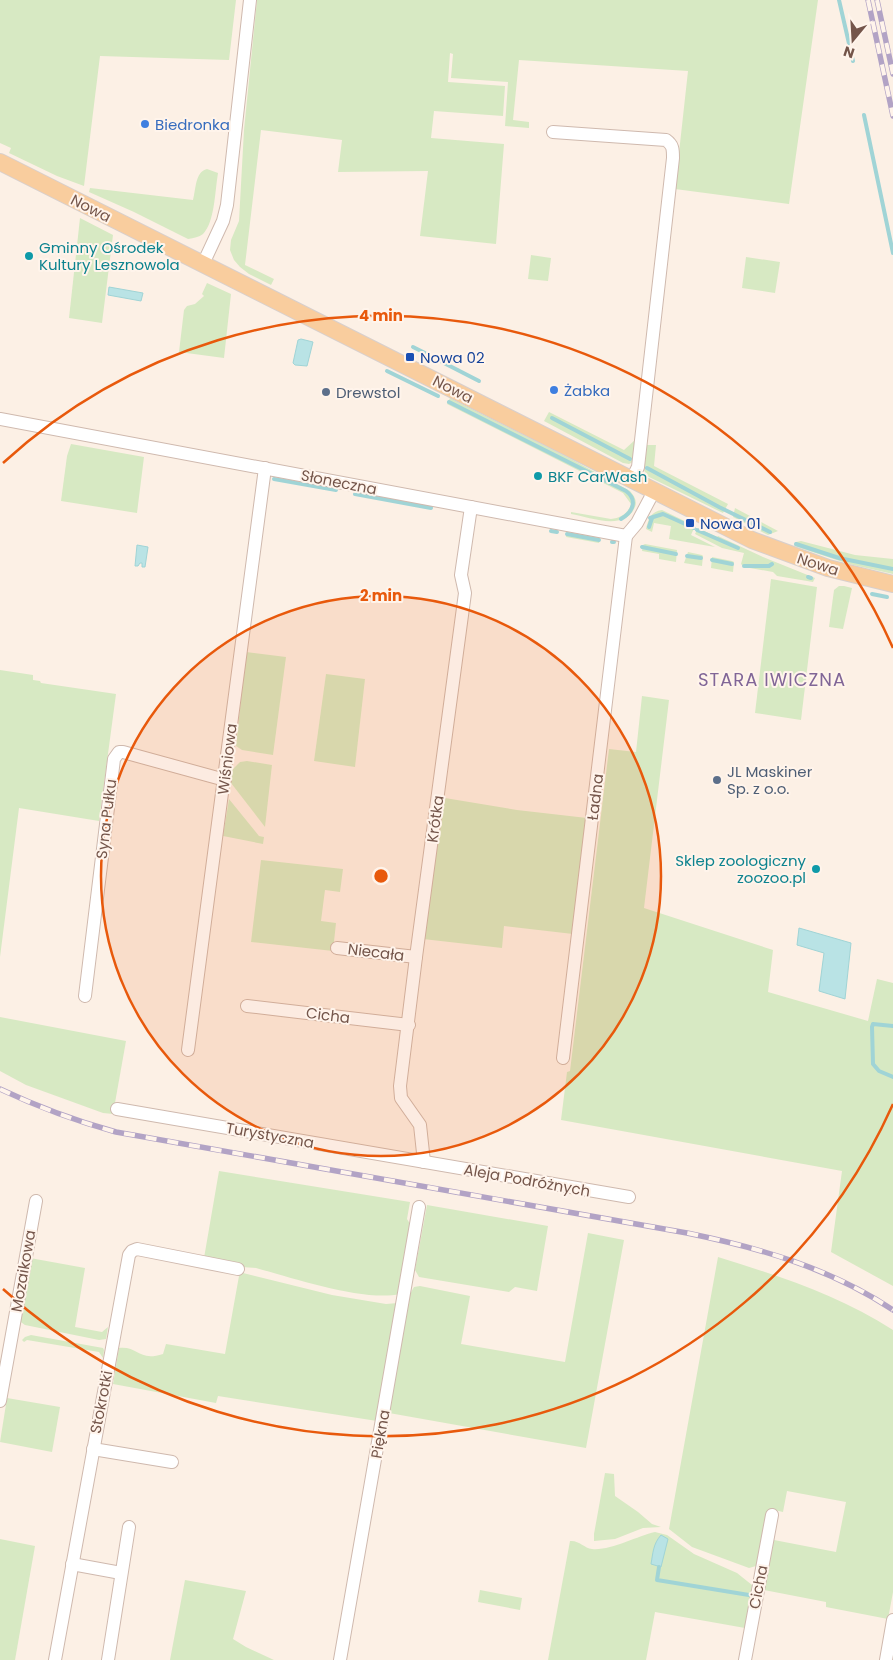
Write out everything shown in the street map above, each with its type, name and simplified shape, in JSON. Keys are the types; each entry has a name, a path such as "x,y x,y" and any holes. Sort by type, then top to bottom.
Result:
{"main road":[{"name":"Nowa","path":"0,162 752,540 828,568 893,584"}],"street":[{"path":"203,264 223,221 227,205 250,0"},
{"path":"553,132 666,140 672,144 673,148 642,438 638,467 632,479"},
{"name":"Słoneczna","path":"0,419 626,536"},
{"name":"Wiśniowa","path":"188,1050 265,468"},
{"path":"626,536 637,523 654,491"},
{"name":"Krótka","path":"424,1162 420,1125 401,1098 400,1092 416,957 465,593 462,575 471,507"},
{"name":"Ładna","path":"563,1058 626,536"},
{"name":"Syna Pułku","path":"85,996 114,758 119,752 123,752 225,780"},
{"name":"Niecała","path":"336,948 416,957"},
{"name":"Cicha","path":"247,1006 409,1025"},
{"name":"Turystyczna","path":"117,1109 424,1162"},
{"name":"Aleja Podróżnych","path":"424,1162 629,1197"},
{"name":"Mozaikowa","path":"0,1401 36,1201"},
{"name":"Piękna","path":"340,1660 419,1207"},
{"name":"Stokrotki","path":"55,1660 129,1255 138,1249 238,1269"},
{"path":"93,1449 172,1462"},
{"name":"Cicha","path":"745,1660 772,1515"},
{"path":"108,1660 129,1528"},
{"path":"72,1564 121,1573"},
{"path":"886,1660 893,1620"}],"green space":[{"path":"0,0 236,0 229,60 100,56 84,186 57,176 9,153 11,148 0,143"},
{"path":"257,0 818,0 789,204 675,189 688,71 519,60 513,120 529,122 529,128 505,126 508,82 451,78 453,54 450,53 448,82 505,86 503,116 434,111 431,138 504,144 496,244 420,236 428,171 338,172 342,140 261,130 245,265 274,279 271,285 249,274 240,267 234,260 230,250 231,240 239,221 244,130"},
{"path":"207,169 218,173 210,223 203,234 188,239 89,192 90,188 193,200 198,177"},
{"path":"80,218 113,235 102,323 69,318"},
{"path":"531,255 551,258 548,281 528,279"},
{"path":"746,257 780,262 775,293 742,288"},
{"path":"207,283 231,294 224,358 179,352 184,310 187,306 195,304 204,296 202,294"},
{"path":"450,398 630,491 636,504 634,509 629,516 614,521 596,520 571,514 571,512 611,519 626,513 631,504 623,493 447,404"},
{"path":"549,412 624,450 635,440 633,462 629,464 623,463 544,421"},
{"path":"71,444 144,457 137,513 61,501 67,456"},
{"path":"647,445 656,445 654,466 728,504 723,513 647,476 644,470"},
{"path":"735,508 778,531 768,535 733,517"},
{"path":"662,510 695,526 691,535 715,547 669,539 671,526 654,523 652,532 646,529 649,519 653,514"},
{"path":"698,528 815,578 813,582 777,576 773,572 744,567 741,564 744,553 722,548 695,534"},
{"path":"567,532 596,536 600,538 599,543 566,537"},
{"path":"801,541 855,555 893,559 893,574 849,564 794,546 796,542"},
{"path":"645,544 677,550 676,562 659,559 659,554 642,551"},
{"path":"688,552 703,556 702,566 684,563"},
{"path":"712,557 734,562 733,572 711,568"},
{"path":"771,579 817,587 801,720 755,713"},
{"path":"839,586 852,588 843,629 829,627 834,590"},
{"path":"246,652 286,657 273,755 242,750 236,746"},
{"path":"0,670 33,675 33,680 40,681 41,683 116,694 99,821 19,808 0,957"},
{"path":"326,674 365,679 355,767 314,761"},
{"path":"642,696 669,700 644,908 773,950 768,992 868,1021 877,979 893,983 893,1286 831,1252 842,1171 561,1120 567,1072 570,1071 609,749 636,752"},
{"path":"247,761 272,765 265,827 231,783 232,770 240,762"},
{"path":"445,798 517,810 587,818 573,934 504,926 502,948 423,939"},
{"path":"229,799 259,836 264,837 263,844 223,836"},
{"path":"261,860 343,869 340,892 325,890 321,921 336,923 333,951 251,942"},
{"path":"0,1017 126,1041 113,1114 103,1113 26,1085 0,1071"},
{"path":"219,1171 410,1202 407,1219 412,1227 400,1294 385,1296 348,1292 256,1268 242,1267 243,1264 204,1258"},
{"path":"427,1205 548,1226 537,1291 515,1287 509,1292 419,1277 415,1270"},
{"path":"588,1233 624,1240 586,1448 389,1413 410,1294 414,1287 420,1286 470,1296 461,1344 565,1362"},
{"path":"718,1257 786,1279 830,1297 851,1306 893,1330 893,1592 888,1619 826,1607 826,1602 764,1590 774,1540 836,1552 846,1502 787,1491 783,1512 770,1509 756,1566 749,1568 692,1547 669,1529"},
{"path":"30,1258 85,1268 75,1327 102,1332 108,1327 106,1339 99,1340 25,1325 18,1320"},
{"path":"243,1273 332,1295 386,1304 398,1303 377,1421 218,1396 216,1403 113,1384 119,1348 131,1349 143,1355 155,1356 163,1354 166,1344 225,1354 239,1276"},
{"path":"31,1335 103,1348 103,1358 99,1352 27,1340 24,1342 22,1340"},
{"path":"7,1398 60,1407 52,1452 0,1442"},
{"path":"605,1473 614,1474 615,1496 652,1524 661,1527 643,1528 615,1539 594,1541"},
{"path":"655,1532 667,1535 694,1554 737,1573 752,1585 745,1628 655,1612 646,1660 548,1660 570,1541 592,1549 599,1549 615,1546"},
{"path":"0,1539 35,1546 15,1660 0,1660"},
{"path":"185,1580 246,1591 233,1639 274,1660 170,1660"},
{"path":"480,1590 522,1598 520,1610 478,1602"}],"water":[{"path":"109,287 143,293 141,301 108,295"},
{"path":"298,340 313,342 307,366 295,365 293,363"},
{"path":"137,545 148,547 145,567 142,567 142,563 135,566"},
{"path":"799,928 851,943 845,999 819,991 824,953 797,945"},
{"path":"661,1535 668,1539 661,1567 651,1564 655,1545"}],"waterway":[{"path":"839,0 853,61"},
{"path":"864,115 893,253"},
{"path":"413,347 425,353"},
{"path":"442,362 479,381"},
{"path":"387,371 438,396"},
{"path":"449,402 626,491 630,494 633,502 629,513 621,519"},
{"path":"552,418 630,459"},
{"path":"647,468 770,532"},
{"path":"274,479 336,490"},
{"path":"355,494 431,508"},
{"path":"650,518 663,514 694,528"},
{"path":"649,527 652,518"},
{"path":"697,530 738,548"},
{"path":"551,531 557,532"},
{"path":"567,534 599,540"},
{"path":"796,544 839,558 893,569"},
{"path":"642,547 676,554"},
{"path":"687,556 701,558"},
{"path":"712,560 732,564"},
{"path":"744,566 769,566 772,564"},
{"path":"872,594 887,597"},
{"path":"893,1026 873,1024 872,1027 873,1064 879,1071 893,1077"},
{"path":"659,1567 657,1580 749,1595"}],"railway":[{"path":"868,0 893,116"},
{"path":"877,0 893,74"},
{"path":"0,1089 57,1113 116,1132 687,1233 741,1245 794,1261 819,1271 869,1295 893,1310"}],"place":[{"name":"Biedronka","path":"145,124"},
{"name":"Gminny Ośrodek Kultury Lesznowola","path":"29,256"},
{"name":"Nowa 02","path":"410,357"},
{"name":"Żabka","path":"554,390"},
{"name":"Drewstol","path":"326,392"},
{"name":"BKF CarWash","path":"538,476"},
{"name":"Nowa 01","path":"690,523"},
{"name":"JL Maskiner Sp. z o.o.","path":"717,780"},
{"name":"Sklep zoologiczny zoozoo.pl","path":"816,869"}],"district":[{"name":"STARA IWICZNA","path":"772,679"}]}
